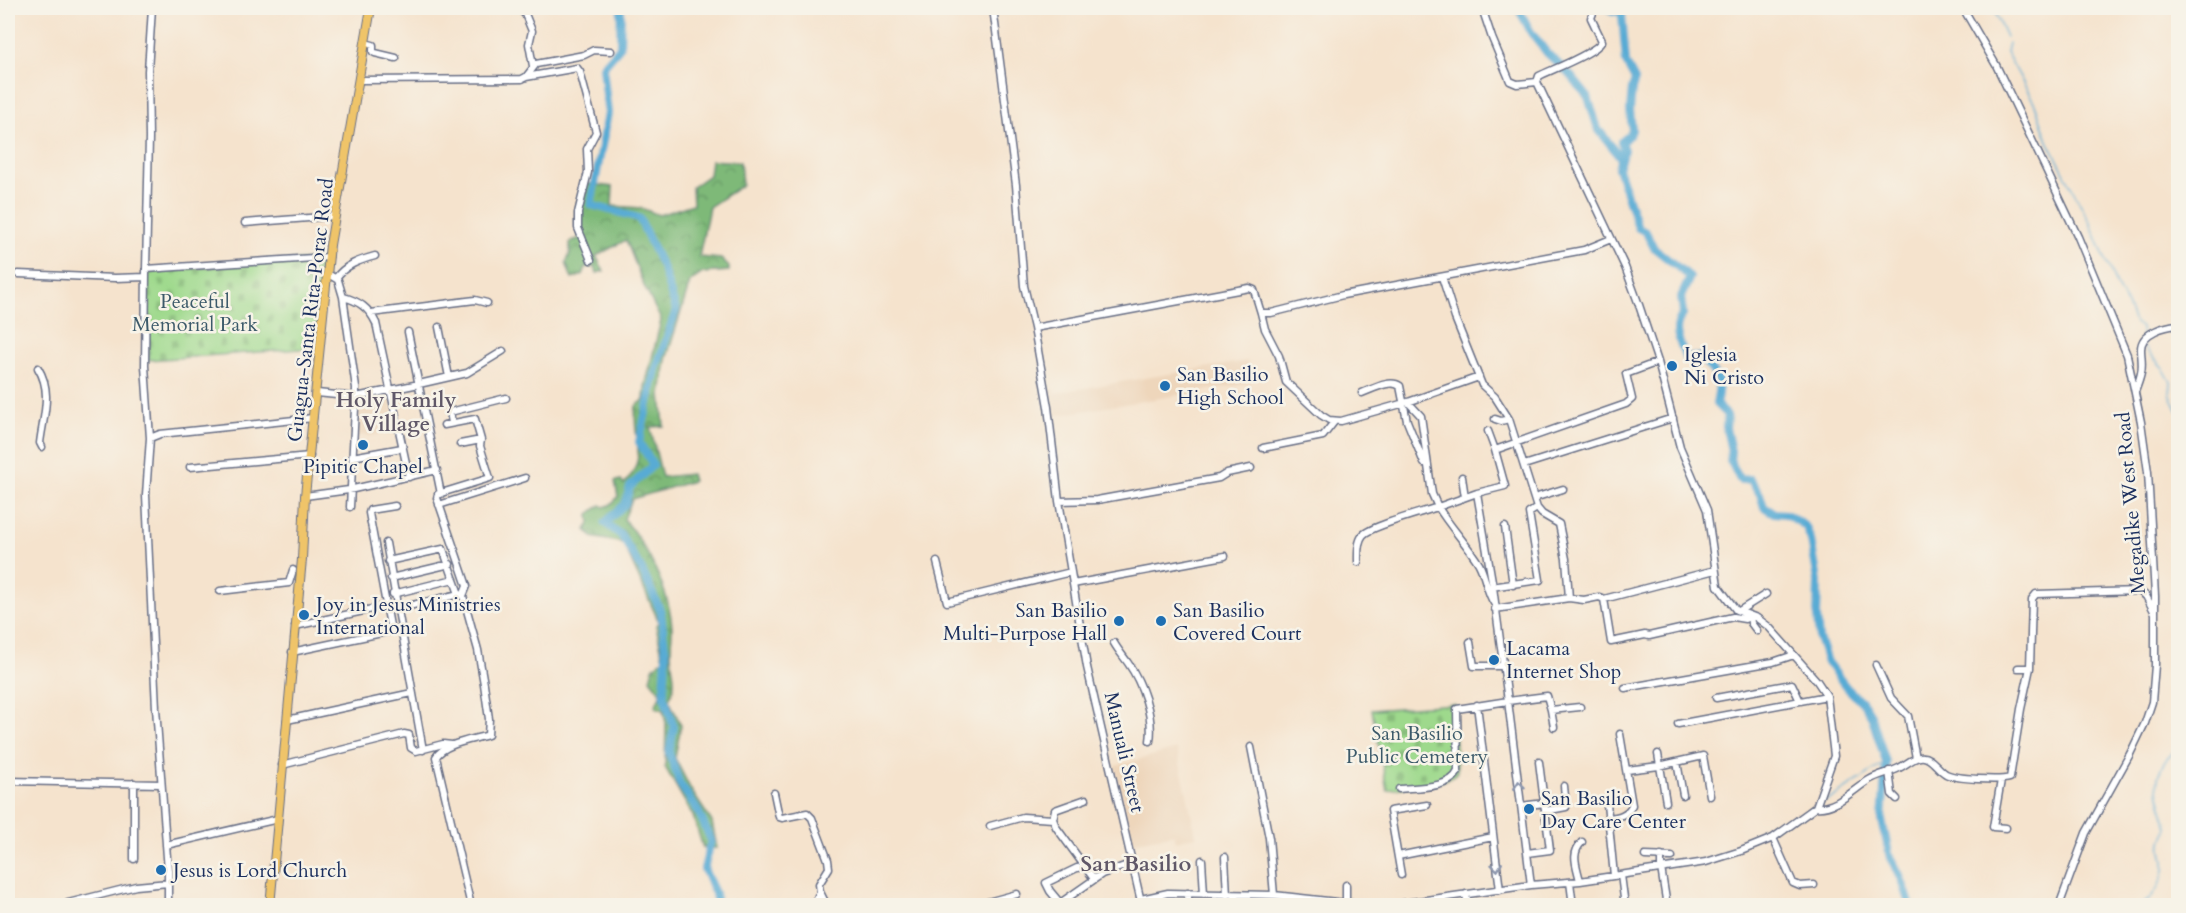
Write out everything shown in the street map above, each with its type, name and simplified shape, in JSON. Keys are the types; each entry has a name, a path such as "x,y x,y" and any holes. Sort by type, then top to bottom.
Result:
{"main road":[{"name":"Guagua-Santa Rita-Porac Road","path":"270,906 302,560 305,496 327,274 371,8"}],"street":[{"path":"152,8 148,71 145,366 150,438 146,495 168,906"},
{"path":"518,8 525,14 532,31 529,44 533,66"},
{"name":"Manuali Street","path":"993,8 1016,185 1024,286 1034,328 1047,407 1059,501 1084,649 1142,902"},
{"path":"1482,8 1510,81 1517,84 1537,82"},
{"path":"1142,902 1161,893 1188,893 1274,895 1346,903 1391,905 1430,903 1466,894 1570,882 1719,858 1773,838 1816,807 1834,756 1827,696 1817,681 1765,624 1739,611 1730,604 1720,590 1706,507 1680,447 1658,362 1628,274 1537,82 1539,76 1600,45 1602,40 1591,18 1595,8"},
{"name":"Megadike West Road","path":"1963,8 1996,65 2078,237 2127,355 2148,472 2155,614 2154,690 2149,713 2130,754 2085,833 2059,906"},
{"path":"365,43 373,45 375,53 396,58"},
{"path":"526,77 533,66 547,60 584,55 594,50 611,51"},
{"path":"359,80 519,79 577,68 596,132 587,149 588,172 578,213 578,228 591,260"},
{"path":"245,223 335,216"},
{"path":"1261,313 1271,313 1343,295 1584,250 1611,239"},
{"path":"336,278 341,270 375,256"},
{"path":"146,269 329,257"},
{"path":"18,274 146,277"},
{"path":"327,274 339,282 344,297 356,397 349,490 350,507"},
{"path":"1442,277 1455,318 1482,385 1495,397 1509,419 1537,508 1542,514 1559,524 1566,559 1569,598"},
{"path":"1034,328 1249,288 1254,290 1265,329 1279,356 1286,382 1321,415 1334,422 1341,422 1406,402 1479,377"},
{"path":"344,297 360,303 371,313 378,328 410,477"},
{"path":"371,313 475,300 487,303"},
{"path":"2135,392 2141,373 2141,350 2144,340 2167,326 2178,325"},
{"path":"439,327 449,377"},
{"path":"408,332 441,494"},
{"path":"317,393 356,397 419,384 474,369 503,351"},
{"path":"1495,450 1630,402 1632,399 1626,374 1658,362"},
{"path":"38,368 44,377 46,391 45,418 40,443 42,447"},
{"path":"1362,393 1394,383 1401,388 1406,402 1407,421 1428,473"},
{"path":"452,423 450,412 506,398"},
{"path":"1406,402 1421,416 1432,494 1438,507 1478,563 1490,587"},
{"path":"150,438 160,434 314,418"},
{"path":"1524,465 1673,418"},
{"path":"444,425 476,419 481,440 480,446 490,478 437,495 467,585 463,596 478,650 489,719 488,735 453,745 436,758 471,906"},
{"path":"1495,419 1501,421 1509,419"},
{"path":"1263,448 1323,436 1334,422"},
{"path":"1358,562 1359,542 1367,532 1477,493 1505,486 1488,432"},
{"path":"460,444 481,440"},
{"path":"352,457 402,448"},
{"path":"190,466 310,456"},
{"path":"1059,501 1097,500 1219,478 1227,473 1251,468"},
{"path":"305,496 349,490 437,470"},
{"path":"1462,477 1465,498"},
{"path":"439,505 525,478"},
{"path":"1534,498 1563,489"},
{"path":"1477,493 1508,701 1531,885"},
{"path":"292,652 391,631 369,513 370,510 395,506"},
{"path":"1490,587 1514,585 1540,579 1529,513 1537,508"},
{"path":"1505,527 1514,585"},
{"path":"386,543 393,594 423,750"},
{"path":"388,561 442,549 450,564 458,596 396,609"},
{"path":"1073,584 1225,556"},
{"path":"938,562 947,602 1071,572"},
{"path":"391,578 450,564"},
{"path":"220,591 290,583 293,570"},
{"path":"1495,607 1569,598 1584,600 1599,597 1604,599 1715,570"},
{"path":"393,594 454,579"},
{"path":"1816,807 1829,807 1876,776 1900,768 1916,758 1927,757 1944,773 1954,777 2001,780 2010,778 2013,774 2021,709 2030,668 2032,599 2036,594 2139,591 2146,596 2155,614"},
{"path":"1739,611 1766,594"},
{"path":"1604,599 1611,642 1733,617 1745,619 1750,616"},
{"path":"295,626 386,606"},
{"path":"1750,616 1757,632"},
{"path":"1470,642 1474,666 1503,666"},
{"path":"1114,643 1138,681 1149,710 1152,728 1150,741"},
{"path":"1779,660 1786,646"},
{"path":"1625,688 1779,660 1794,655"},
{"path":"1876,665 1891,698 1908,716 1916,758"},
{"path":"2018,668 2030,668"},
{"path":"1716,698 1792,684 1800,701"},
{"path":"286,720 412,693"},
{"path":"1399,789 1439,783 1454,778 1458,771 1455,711 1459,708 1547,696 1554,727"},
{"path":"1678,724 1827,696"},
{"path":"1477,705 1500,890"},
{"path":"1551,710 1580,707"},
{"path":"282,765 404,734 409,735 413,750 423,750 443,744 453,745"},
{"path":"1608,818 1622,816 1631,808 1620,734"},
{"path":"436,746 441,752"},
{"path":"1251,747 1269,838 1274,895"},
{"path":"1658,754 1666,802"},
{"path":"1627,770 1704,756 1710,795"},
{"path":"1527,853 1550,850 1539,762"},
{"path":"1677,762 1683,795"},
{"path":"1888,772 1892,794 1897,799"},
{"path":"2001,780 1994,827 2006,828"},
{"path":"8,782 161,784"},
{"path":"134,783 134,859"},
{"path":"1521,806 1566,807 1564,786"},
{"path":"774,793 779,817 807,813 812,818 828,860 829,868 819,885 827,906"},
{"path":"1086,799 1055,810 1053,819 1056,827 1094,879"},
{"path":"1607,804 1616,873 1625,906"},
{"path":"1401,874 1390,811 1427,805"},
{"path":"990,826 1023,817 1053,819"},
{"path":"166,845 278,819"},
{"path":"1398,856 1493,837"},
{"path":"1773,838 1793,883 1800,886 1814,885"},
{"path":"1579,879 1574,855 1581,842"},
{"path":"1645,856 1672,857"},
{"path":"1661,856 1660,866 1667,906"},
{"path":"1225,857 1227,895"},
{"path":"1202,860 1204,894"},
{"path":"1084,867 1047,883 1058,904 1094,879 1134,863"},
{"path":"1570,882 1573,906"},
{"path":"56,906 136,886 168,883"},
{"path":"1346,885 1346,903"},
{"path":"814,906 820,892"},
{"path":"1188,893 1188,906"},
{"path":"973,906 1017,894"},
{"path":"1466,894 1468,906"},
{"path":"1235,895 1236,906"},
{"path":"1454,897 1455,906"}],"shaded area":[{"name":"San Basilio High School","path":"1247,361 1251,383 1052,416 1047,390 1054,389 1055,393"},
{"path":"389,393 397,432 371,436 357,435 360,399"},
{"path":"1177,749 1196,836 1176,841 1174,834 1133,843 1115,766"}],"green space":[{"path":"711,160 740,162 742,185 709,207 699,257 721,259 729,267 729,271 703,273 690,282 666,360 661,394 664,426 650,427 662,477 691,474 693,481 632,499 624,519 649,556 667,599 672,628 671,651 674,681 669,700 681,725 675,758 691,790 712,822 717,848 703,848 693,816 665,767 666,723 663,710 655,707 661,693 650,679 653,668 663,659 656,625 659,622 623,543 592,537 586,530 590,523 589,514 601,505 604,507 610,505 618,497 615,481 621,480 624,484 636,465 638,446 636,406 644,400 661,320 644,286 626,240 596,256 604,271 597,273 595,267 586,267 583,275 572,279 566,263 570,253 570,242 580,238 577,210 583,183 613,187 612,206 641,208 659,215 693,204 692,187 709,175"},
{"name":"Peaceful Memorial Park","path":"327,258 314,348 149,360 148,272"},
{"name":"San Basilio Public Cemetery","path":"1454,704 1457,771 1455,775 1440,782 1387,790 1372,710"}],"waterway":[{"path":"621,8 620,47 603,67 608,113 591,205 639,218 663,269 676,310 656,369 639,442 653,465 630,487 625,504 605,523 621,535 642,570 661,612 666,656 664,696 674,727 669,753 680,784 698,811 711,840 704,869 715,893 717,906"},
{"path":"1518,8 1531,32 1547,53 1572,77 1588,97 1598,129 1621,158"},
{"path":"1608,8 1622,15 1626,63 1635,80 1630,110 1632,130 1630,135 1621,142 1624,150 1618,168 1638,228 1646,232 1654,248 1690,277 1681,297 1683,314 1679,319 1678,335 1685,357 1700,357 1717,378 1719,388 1716,404 1727,415 1726,428 1731,451 1730,460 1740,480 1750,479 1760,494 1764,507 1774,513 1786,514 1806,527 1811,540 1818,581 1819,638 1827,662 1871,715 1886,762 1882,820 1890,858 1900,875 1911,906"},
{"path":"1993,8 2006,37"},
{"path":"2008,43 2006,52 2035,104 2048,141 2091,225 2133,320 2141,328 2142,336"},
{"path":"2144,347 2163,368 2171,382 2170,394 2178,411"},
{"path":"2178,623 2175,629 2178,635"},
{"path":"2178,697 2178,711"},
{"path":"2140,906 2159,886 2163,875 2162,842 2168,828 2159,796 2158,780 2164,763 2178,745"},
{"path":"1822,802 1832,798 1886,762"}],"place":[{"name":"Iglesia Ni Cristo","path":"1672,366"},
{"name":"San Basilio High School","path":"1165,386"},
{"name":"Pipitic Chapel","path":"363,445"},
{"name":"Joy in Jesus Ministries International","path":"304,615"},
{"name":"San Basilio Multi-Purpose Hall","path":"1119,621"},
{"name":"San Basilio Covered Court","path":"1161,621"},
{"name":"Lacama Internet Shop","path":"1494,660"},
{"name":"San Basilio Day Care Center","path":"1529,809"},
{"name":"Jesus is Lord Church","path":"161,870"}],"district":[{"name":"Holy Family Village","path":"396,412"},
{"name":"San Basilio","path":"1136,863"}]}
